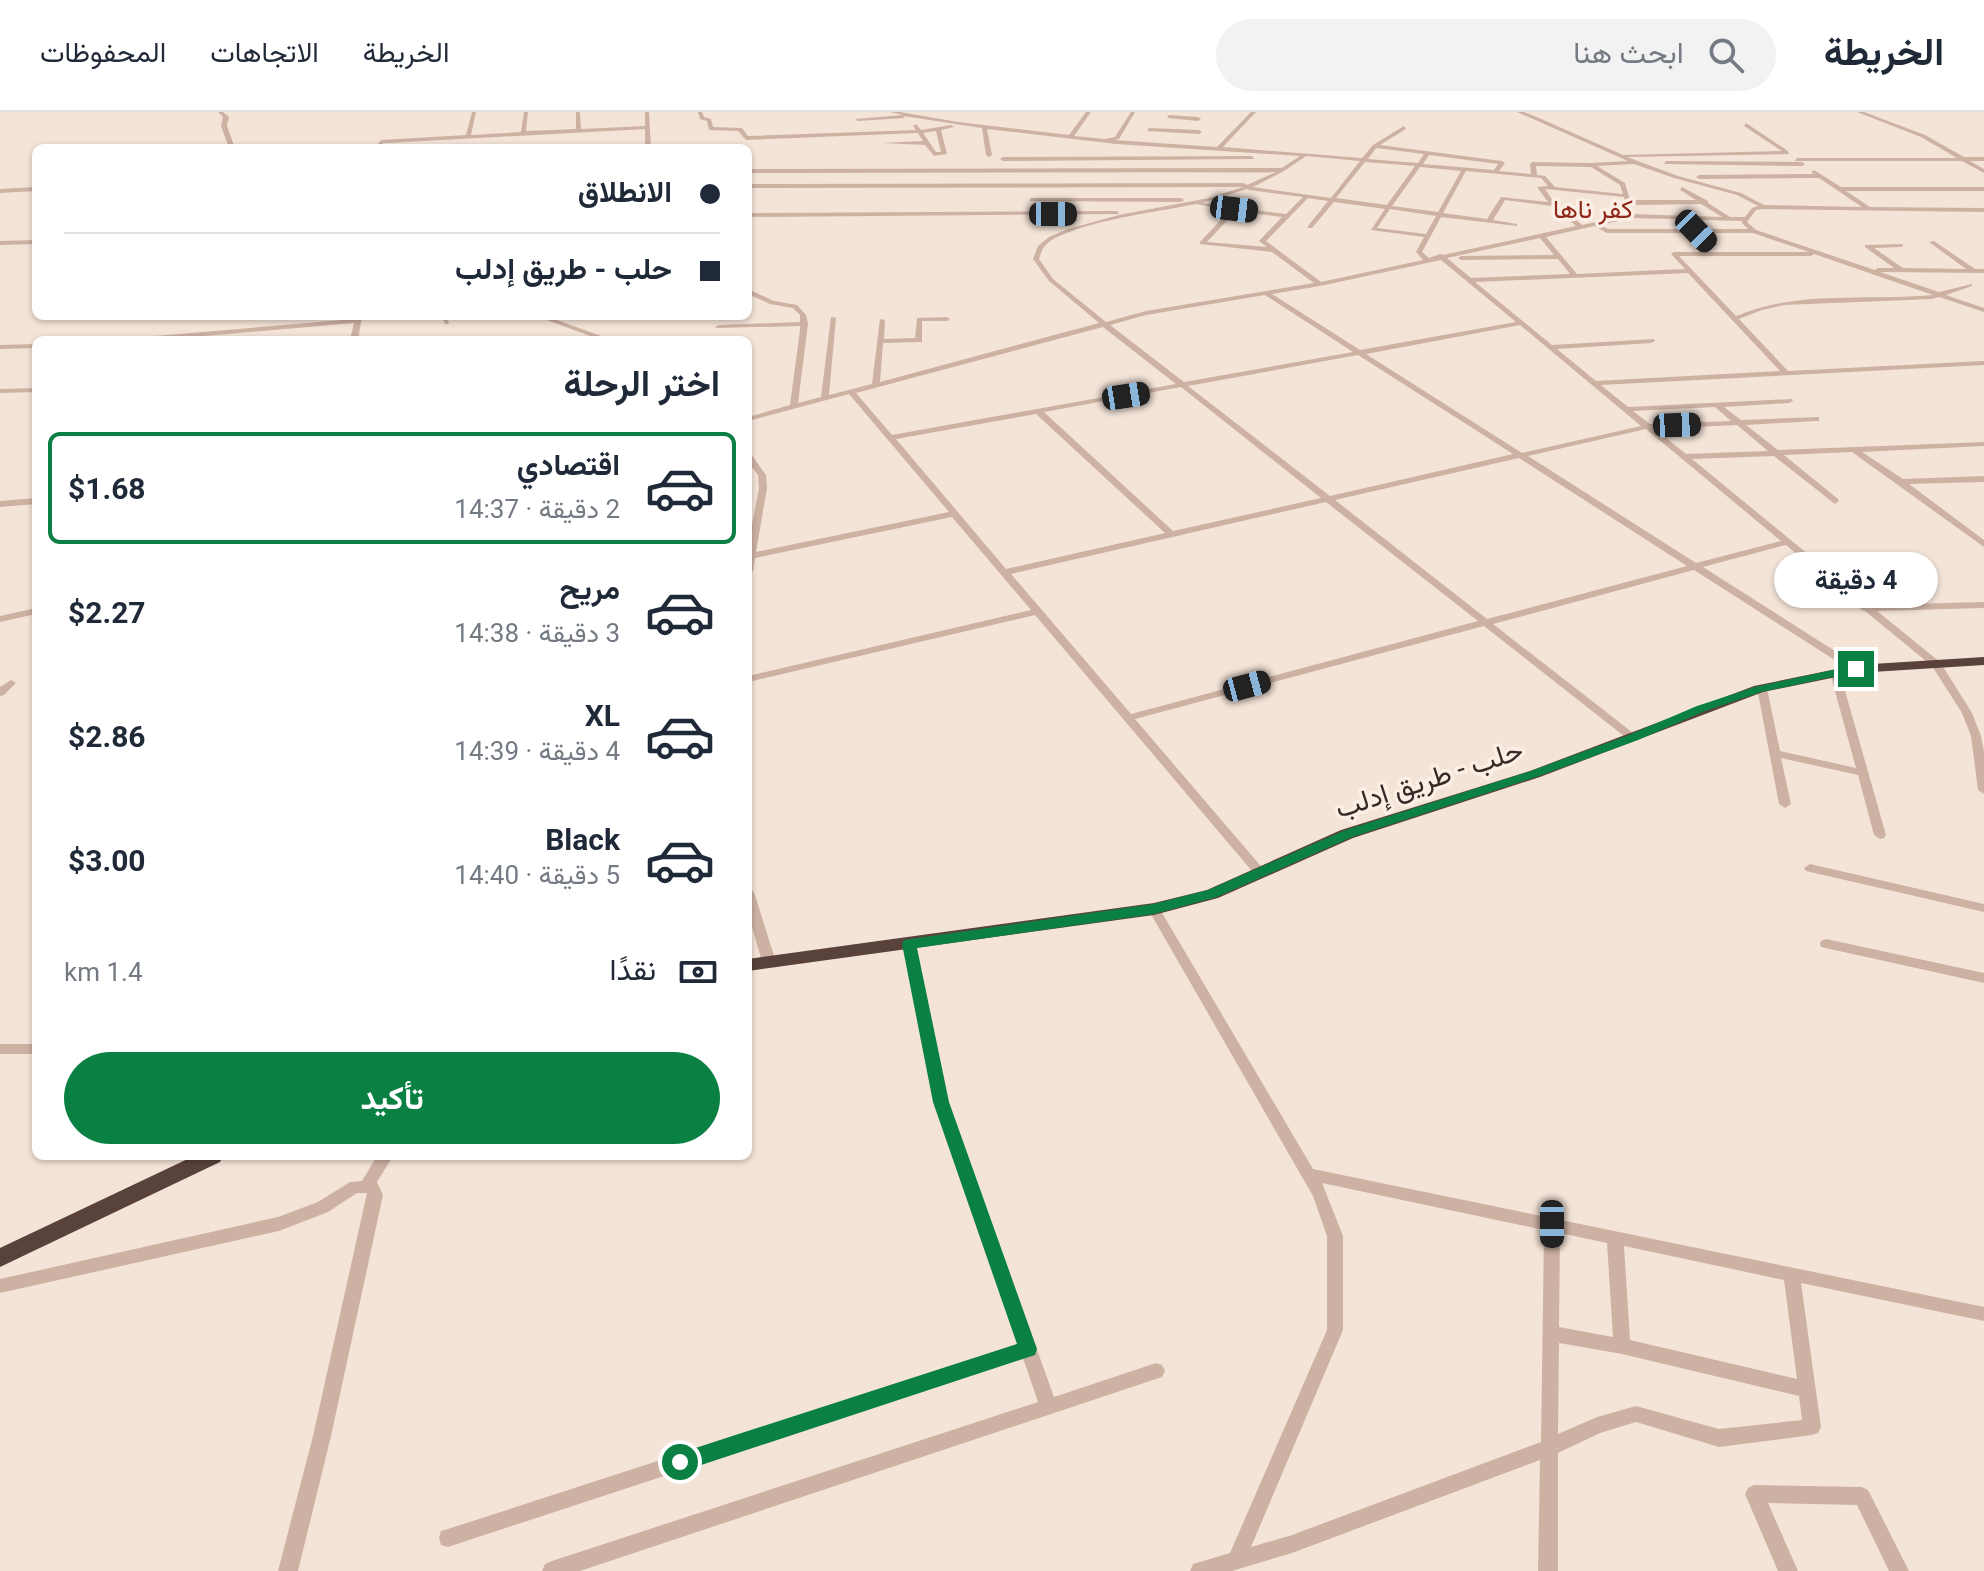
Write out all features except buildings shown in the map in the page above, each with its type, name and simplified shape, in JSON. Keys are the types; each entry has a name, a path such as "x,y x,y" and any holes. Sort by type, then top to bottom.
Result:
{"highway":[{"name":"حلب - طريق إدلب","path":"752,964 1154,909 1212,894 1347,834 1535,774 1762,688 1856,669 1984,661"},
{"path":"0,1258 205,1160"}],"street":[{"path":"220,112 226,117 224,126 231,144"},
{"path":"468,137 474,112"},
{"path":"523,133 526,112"},
{"path":"578,112 579,130"},
{"path":"647,112 648,144"},
{"path":"700,112 702,118 709,120 711,129 741,129 746,138 920,131 954,124"},
{"path":"896,112 954,124 1115,139 1133,112"},
{"path":"1071,136 1089,112"},
{"path":"1119,112 1133,112"},
{"path":"1191,132 1201,112"},
{"path":"1218,149 1254,112"},
{"path":"1519,112 1667,175 1738,192 1763,207"},
{"path":"1859,112 1915,132 1984,171"},
{"path":"949,114 954,124"},
{"path":"1161,130 1170,114 1198,119"},
{"path":"858,119 915,117"},
{"path":"850,127 915,117"},
{"path":"915,117 934,154 945,154 938,129"},
{"path":"1746,125 1868,208"},
{"path":"984,126 989,155"},
{"path":"381,144 384,141 648,127"},
{"path":"1310,227 1375,146 1404,128"},
{"path":"1149,130 1199,132"},
{"path":"1167,147 1176,131"},
{"path":"884,155 887,132"},
{"path":"508,144 509,134"},
{"path":"1071,136 1167,147 1362,160 1534,176 1546,178 1552,187"},
{"path":"408,144 410,140"},
{"path":"1092,151 1093,140"},
{"path":"885,143 927,143"},
{"path":"1375,146 1502,163 1496,172"},
{"path":"1622,155 1787,153"},
{"path":"1427,154 1373,229 1427,236"},
{"path":"1003,159 1302,157"},
{"path":"1302,157 1286,170 1209,200 1084,225 1055,236 1040,247 1036,259 1051,280 1102,322 1633,738"},
{"path":"1534,176 1533,164 1984,159"},
{"path":"1590,165 1623,184 1627,198"},
{"path":"752,171 1286,170"},
{"path":"1426,259 1419,252 1464,170"},
{"path":"1667,175 1820,176"},
{"path":"752,186 1248,187 1515,225"},
{"path":"1582,228 1553,204 1540,187 1627,198 1706,202"},
{"path":"0,191 32,189"},
{"path":"1682,189 1728,218"},
{"path":"1840,189 1984,189"},
{"path":"1307,196 1262,241 1320,284"},
{"path":"1489,221 1503,198 1553,204"},
{"path":"1627,198 1618,201 1632,216"},
{"path":"1031,200 1209,200"},
{"path":"1194,203 1287,216"},
{"path":"1984,210 1763,207 1754,209 1745,219 1746,227 1754,231 1984,310"},
{"path":"1234,209 1202,243 1274,250"},
{"path":"752,215 1145,213"},
{"path":"752,418 1102,322 1320,284 1632,216 1745,219"},
{"path":"1596,225 1607,231 1754,231"},
{"path":"1696,231 1718,254"},
{"path":"1542,236 1575,276"},
{"path":"0,243 32,242"},
{"path":"1932,242 1973,271"},
{"path":"1901,245 1867,246 1901,270"},
{"path":"1787,374 1674,254 1824,255"},
{"path":"1441,257 1560,257"},
{"path":"1441,257 1864,608 1936,664 1967,713 1976,736 1984,790"},
{"path":"1467,280 1692,271"},
{"path":"1871,271 1984,271"},
{"path":"1736,318 1784,303 1939,295 1970,285"},
{"path":"1264,292 1856,669"},
{"path":"752,293 772,303 795,306 803,315 794,406"},
{"path":"825,398 833,318"},
{"path":"880,341 919,340 919,319 947,319"},
{"path":"216,336 351,320"},
{"path":"550,320 596,336"},
{"path":"876,384 882,320"},
{"path":"890,438 1522,323"},
{"path":"719,327 804,324"},
{"path":"1550,347 1651,341"},
{"path":"0,347 32,346"},
{"path":"1593,383 1984,363"},
{"path":"0,391 32,390"},
{"path":"850,391 1261,874"},
{"path":"1626,409 1789,401"},
{"path":"1716,404 1835,501"},
{"path":"1038,411 1171,534"},
{"path":"1005,572 1646,427 1816,419"},
{"path":"1683,457 1984,444"},
{"path":"1853,449 1984,544"},
{"path":"752,461 762,475 763,488 752,550"},
{"path":"1901,482 1984,479"},
{"path":"0,504 32,501"},
{"path":"752,556 954,514"},
{"path":"1128,718 1787,542"},
{"path":"1864,608 1984,605"},
{"path":"0,619 32,612"},
{"path":"752,678 1037,612"},
{"path":"1835,673 1880,835"},
{"path":"0,693 11,683"},
{"path":"1762,688 1785,804"},
{"path":"1775,753 1863,773"},
{"path":"1810,868 1984,908"},
{"path":"752,905 769,962"},
{"path":"1154,909 1320,1194 1335,1236 1335,1330 1236,1560"},
{"path":"909,944 941,1102 1049,1407"},
{"path":"1826,944 1984,978"},
{"path":"0,1049 32,1049"},
{"path":"367,1185 383,1160"},
{"path":"1308,1174 1984,1314"},
{"path":"0,1286 279,1224 323,1207 355,1187 367,1185 375,1190 322,1436 288,1571"},
{"path":"1548,1571 1552,1224"},
{"path":"1615,1237 1622,1346"},
{"path":"1200,1571 1292,1544 1551,1447 1597,1425 1636,1414 1719,1438 1812,1427 1791,1273"},
{"path":"1553,1334 1622,1346 1806,1389"},
{"path":"448,1538 1028,1349"},
{"path":"552,1571 1156,1371"},
{"path":"1788,1571 1754,1494 1862,1496 1899,1571"}],"district":[{"name":"كفر ناها","path":"1593,209"}],"route":[{"path":"680,1462 1028,1349 941,1102 909,944 1154,909 1212,894 1347,834 1535,774 1701,709 1759,689 1856,669"}]}
